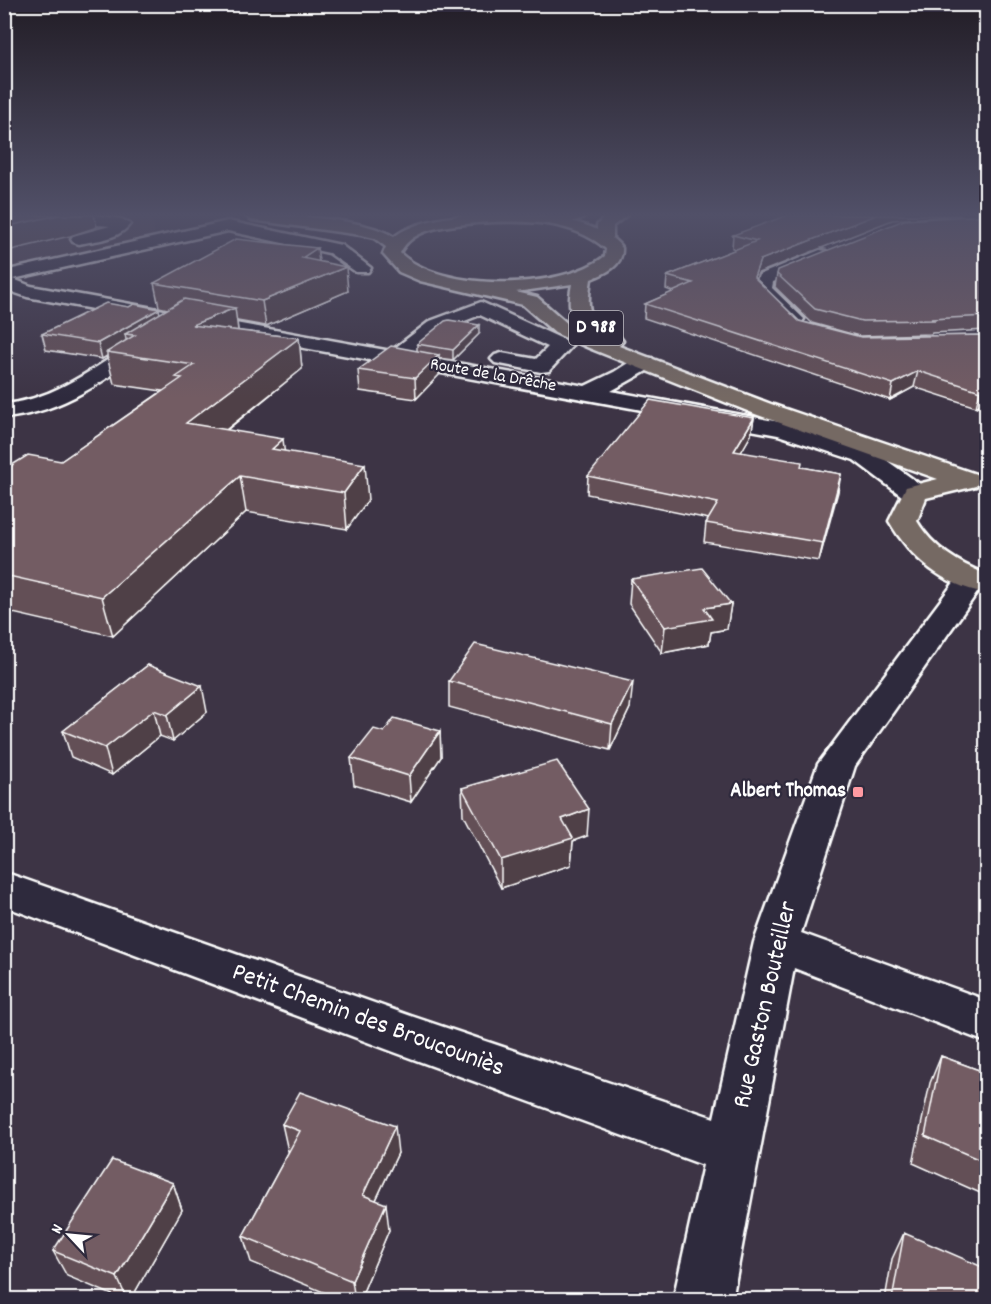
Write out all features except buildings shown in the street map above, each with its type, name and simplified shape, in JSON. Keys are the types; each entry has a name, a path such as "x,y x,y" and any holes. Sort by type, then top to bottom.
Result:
{"main road":[{"path":"427,276 464,285 527,286 582,277"},
{"name":"D 988","path":"582,277 577,306 585,321 644,363"},
{"name":"D 988","path":"464,285 530,301 562,329 644,363"},
{"path":"644,363 763,409 975,480"},
{"path":"975,480 915,493 903,521 914,541 937,561 980,581"}],"street":[{"name":"Route de la Drêche","path":"7,281 25,276"},
{"path":"772,276 765,279 763,289 804,329"},
{"name":"Route de la Drêche","path":"7,281 27,291 783,429 863,455 915,493"},
{"path":"394,358 437,325 481,308 562,346 541,366 414,343"},
{"path":"4,411 27,410 49,403 186,320"},
{"path":"448,368 468,353"},
{"path":"588,393 622,377 644,363"},
{"name":"Rue Gaston Bouteiller","path":"702,1299 776,942 837,764 980,581"},
{"name":"Petit Chemin des Broucouniès","path":"4,888 422,1041 733,1150"},
{"path":"776,942 987,1021"}],"place":[{"name":"Albert Thomas","path":"858,792"}]}
